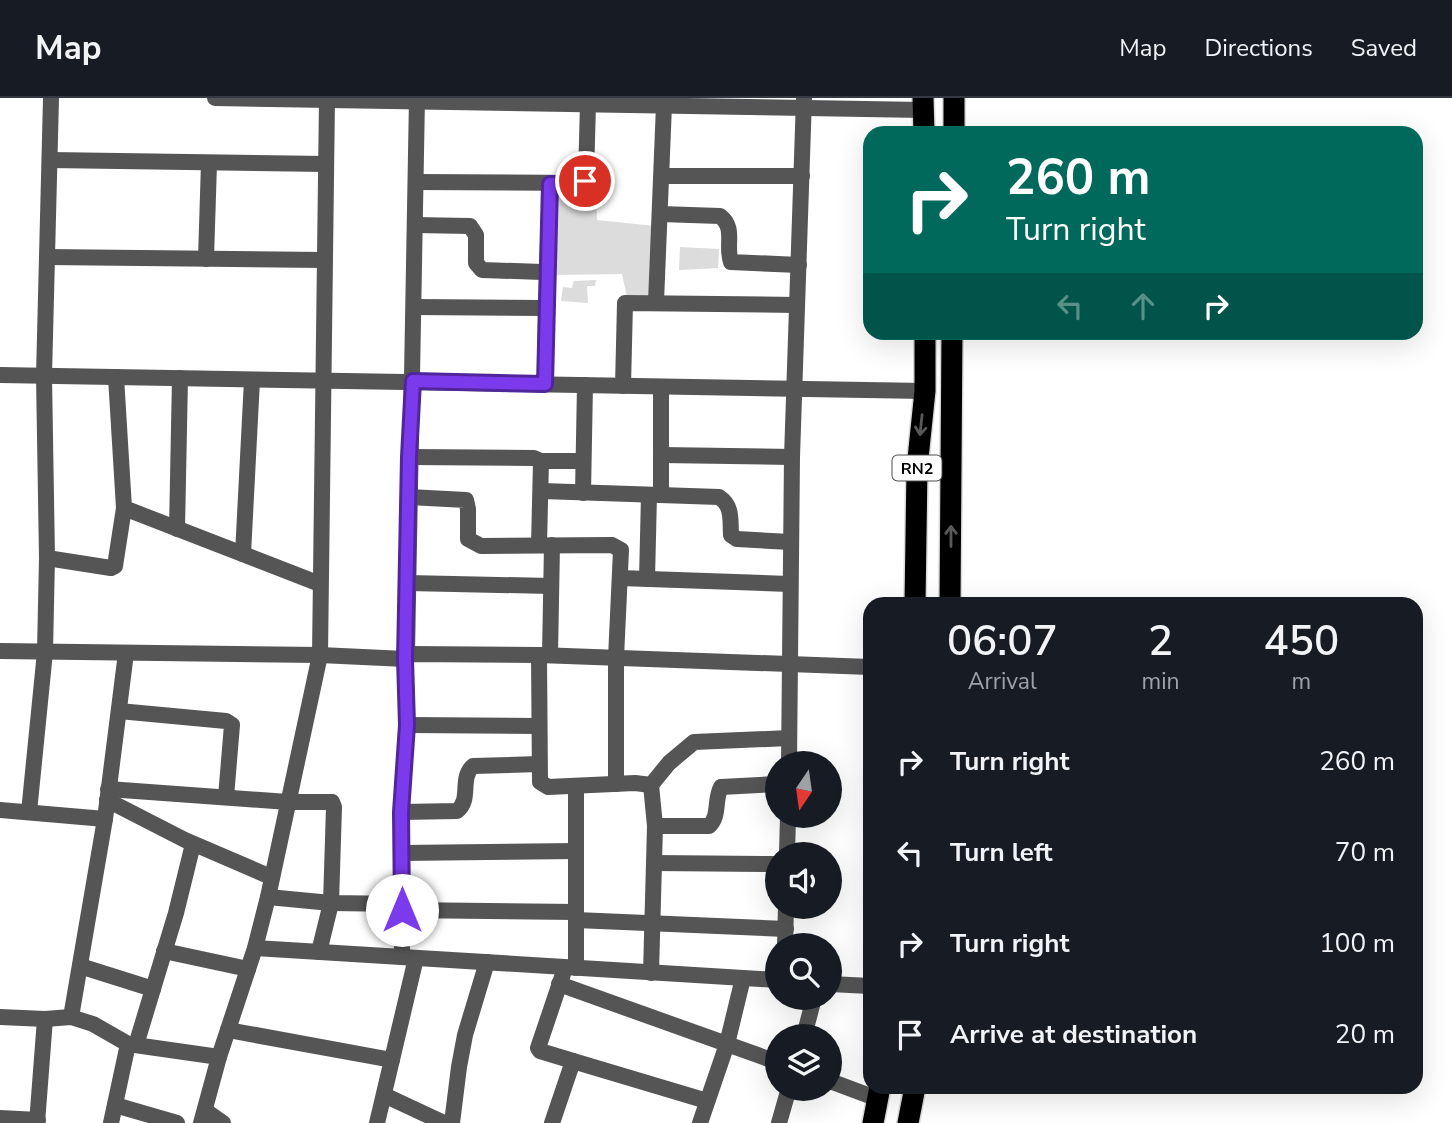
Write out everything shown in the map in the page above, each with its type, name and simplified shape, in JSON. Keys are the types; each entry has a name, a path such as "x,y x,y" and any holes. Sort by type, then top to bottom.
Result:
{"highway":[{"path":"954,98 954,126"},
{"path":"923,104 923,126"},
{"name":"RN2","path":"915,597 917,468 925,391 925,340"},
{"name":"RN2","path":"950,597 952,340"},
{"path":"873,1123 879,1094"},
{"path":"908,1123 914,1094"}],"street":[{"path":"29,812 46,652 44,376 51,98"},
{"path":"215,98 552,101 588,104 633,101 664,105 923,104"},
{"path":"223,1123 204,1117 219,1057 255,948 268,897 320,655 327,99"},
{"path":"377,1123 392,1060 409,957 402,907 401,812 407,725 409,457 413,381 417,100"},
{"path":"789,751 792,457 805,103"},
{"path":"416,182 581,184 585,181 588,104"},
{"path":"656,302 664,105"},
{"path":"50,160 326,164"},
{"path":"206,259 209,163"},
{"path":"662,176 802,176"},
{"path":"545,384 550,184"},
{"path":"660,214 720,216 730,228 728,254 731,262 799,265"},
{"path":"415,225 470,226 476,235 476,263 482,270 542,272 547,275"},
{"path":"47,257 324,260"},
{"path":"623,386 625,303 797,304"},
{"path":"414,307 544,308 546,312"},
{"path":"0,375 925,391"},
{"path":"47,558 111,568 116,566 124,508 116,377"},
{"path":"177,529 180,378"},
{"path":"243,554 252,380"},
{"path":"583,493 585,386"},
{"path":"647,579 661,454 661,387"},
{"path":"661,454 792,457"},
{"path":"409,457 583,461"},
{"path":"541,461 551,586 539,726 540,782 543,785 576,786 652,785"},
{"path":"542,491 719,497 727,502 731,535 737,539 790,542"},
{"path":"409,497 466,500 468,539 481,547 612,545 621,550 616,658 616,784"},
{"path":"124,508 320,584"},
{"path":"620,578 789,584"},
{"path":"408,583 551,586"},
{"path":"0,651 544,655 863,667"},
{"path":"71,1017 105,819 126,653"},
{"path":"119,711 226,721 232,725 226,797"},
{"path":"407,725 539,726"},
{"path":"651,972 655,825 652,785 669,763 694,742 789,738"},
{"path":"401,812 457,811 464,802 466,778 473,766 539,764"},
{"path":"655,825 709,826 715,819 721,787 765,785"},
{"path":"576,786 576,916 571,968 559,984 538,1049 707,1101"},
{"path":"108,794 332,802 331,903 319,952"},
{"path":"108,794 193,844 271,877"},
{"path":"0,810 105,819"},
{"path":"111,1123 132,1044 153,989 193,844"},
{"path":"401,853 576,851"},
{"path":"654,863 765,864"},
{"path":"268,897 331,903 576,916 765,935"},
{"path":"255,948 765,980"},
{"path":"164,951 248,969"},
{"path":"452,1123 463,1048 487,962"},
{"path":"80,966 153,989"},
{"path":"700,1123 727,1044 743,978"},
{"path":"559,984 765,1058"},
{"path":"842,985 863,986"},
{"path":"0,1017 71,1017 93,1024 132,1044 219,1057"},
{"path":"0,1118 37,1121 46,1019"},
{"path":"228,1030 392,1060"},
{"path":"552,1123 573,1061"},
{"path":"842,1084 863,1089"},
{"path":"383,1095 444,1123"},
{"path":"779,1123 785,1101"},
{"path":"115,1105 177,1123"}],"shaded area":[{"path":"596,186 597,220 655,226 650,297 627,297 622,274 555,275 556,192"},
{"path":"680,247 719,249 718,268 679,270"},
{"path":"596,280 595,286 587,286 588,303 561,301 563,287 572,288 574,281"}],"route":[{"path":"402,910 401,812 407,725 405,659 413,381 545,384 550,184 581,184 585,181"}]}
